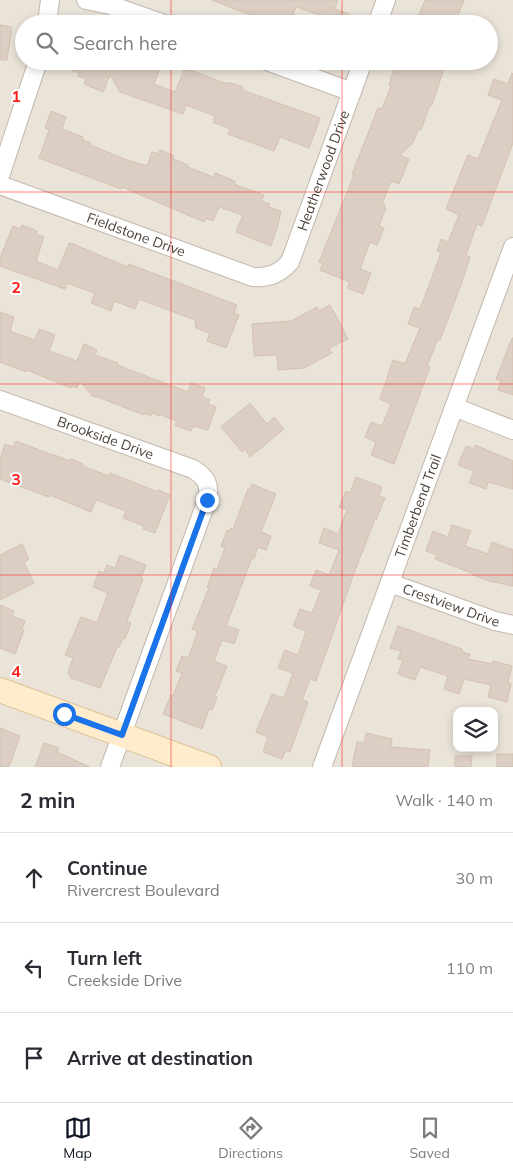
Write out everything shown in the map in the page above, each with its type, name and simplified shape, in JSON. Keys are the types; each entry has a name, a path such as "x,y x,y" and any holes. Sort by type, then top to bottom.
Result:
{"street":[{"path":"48,15 50,0"},
{"path":"86,0 110,5 138,15"},
{"path":"380,15 386,0"},
{"path":"0,176 35,70"},
{"path":"292,70 352,92"},
{"name":"Heatherwood Drive","path":"274,275 283,270 290,262 360,70"},
{"name":"Fieldstone Drive","path":"0,185 253,276 264,278 274,275"},
{"name":"Timberbend Trail","path":"322,767 513,247"},
{"name":"Brookside Drive","path":"0,400 193,469 203,475 208,483 209,493 207,500 122,735"},
{"path":"454,407 513,430"},
{"name":"Crestview Drive","path":"390,583 496,621 513,625"},
{"path":"0,690 209,767"},
{"path":"110,767 122,735"}],"shaded area":[{"path":"0,0 513,0 513,767 0,767"}],"building":[{"path":"212,0 338,0 335,9 349,14 320,15 296,7 293,15 250,15"},
{"path":"425,0 464,0 458,15 419,15"},
{"path":"0,25 12,27 7,60 0,60"},
{"path":"72,70 159,70 154,84 175,92 184,70 190,70 227,84 228,82 243,87 242,90 320,118 309,148 280,137 274,151 228,134 230,129 213,122 215,116 186,105 183,114 120,92 110,75 103,92 84,84 86,79 78,76 79,73"},
{"path":"394,70 444,70 421,130 419,129 412,144 400,155 409,159 399,184 391,181 382,204 386,208 379,226 384,228 377,245 370,242 360,269 371,273 363,294 347,288 350,282 320,270 323,263 319,262 354,175 352,174 378,108 382,109 391,86 389,85"},
{"path":"512,73 513,143 482,226 477,224 466,255 470,257 462,282 440,340 438,339 427,366 430,367 394,464 371,455 376,442 365,437 371,422 382,426 391,404 380,399 393,360 405,364 420,328 408,324 414,307 420,309 441,253 437,251 441,239 448,242 459,215 446,209 468,155 478,159 502,100 488,95 494,79 508,84"},
{"path":"51,111 66,117 62,129 83,137 82,140 91,143 90,145 127,160 147,166 152,152 159,154 160,150 174,156 173,159 188,165 187,167 214,177 215,173 235,181 234,184 264,195 261,201 270,204 269,207 281,211 271,246 236,232 243,215 219,207 213,221 205,218 204,222 122,187 121,189 39,158 49,130 45,128"},
{"path":"22,225 37,231 36,234 44,237 36,261 58,270 69,243 128,267 129,264 237,305 234,313 239,315 226,348 207,341 210,333 196,328 195,320 139,299 135,309 114,301 111,311 91,303 95,293 67,283 65,289 0,266 0,258 13,226 20,229"},
{"path":"330,305 348,339 329,348 332,353 304,368 278,370 277,355 254,356 252,324 291,321 317,307 319,311"},
{"path":"0,312 14,317 10,331 35,340 39,329 55,335 49,351 77,361 84,344 97,350 95,355 188,392 191,383 205,388 202,397 210,400 208,404 216,407 208,430 193,426 191,431 175,425 177,421 161,415 152,413 151,416 145,413 144,415 92,396 80,381 77,388 72,386 71,388 27,370 26,372 0,362"},
{"path":"512,338 513,395 498,390 501,381 496,379"},
{"path":"250,403 267,424 274,417 284,429 250,457 245,449 242,452 221,427"},
{"path":"16,441 70,461 71,459 83,464 82,466 109,476 110,473 170,495 155,533 143,529 144,526 123,518 126,511 96,500 91,512 50,495 49,497 0,479 0,459 5,444 13,447"},
{"path":"475,445 513,461 513,489 488,482 486,489 469,483 474,471 458,465 466,446 474,449"},
{"path":"356,477 382,487 379,496 385,498 353,576 316,681 310,679 302,700 308,702 290,752 286,750 282,759 263,752 268,737 256,732 272,694 284,698 293,673 278,668 285,650 298,655 306,631 293,626 300,609 312,613 321,590 310,586 316,570 329,575 339,550 319,543 324,528 338,534 347,510 339,507 346,491 350,493"},
{"path":"252,484 276,494 261,532 271,536 266,550 258,547 254,559 252,558 226,626 239,630 234,644 222,640 214,661 227,666 215,696 217,697 212,710 209,709 202,729 163,714 171,695 173,696 182,673 176,671 182,656 188,658 198,631 192,629 209,588 207,587 214,568 217,569 225,548 221,546 227,530 233,529 248,489 250,490"},
{"path":"452,525 471,531 465,546 488,554 492,542 513,550 513,586 489,581 473,575 435,559 437,555 426,551 433,531 448,537"},
{"path":"22,544 29,559 24,562 34,583 0,600 0,555"},
{"path":"120,555 146,565 141,578 143,579 127,621 131,623 125,639 123,638 119,647 117,647 100,688 71,678 68,672 73,658 65,655 81,617 97,623 108,593 93,587 99,571 104,573 107,565 115,568"},
{"path":"0,605 14,611 12,616 25,621 22,629 24,630 15,654 0,648"},
{"path":"398,626 462,649 462,652 470,654 468,659 492,664 493,661 512,666 508,683 511,684 507,702 488,697 491,685 464,679 459,694 444,689 448,676 420,667 415,680 398,674 403,660 398,659 401,651 390,648"},
{"path":"0,728 20,736 9,767 0,767"},
{"path":"366,733 392,739 391,747 430,750 428,767 352,767 357,742 364,743"},
{"path":"44,743 59,748 57,752 90,767 35,767"},
{"path":"497,754 513,754 513,767 497,767"},
{"path":"455,756 472,756 471,767 455,767"}],"route":[{"path":"64,714 122,735 207,500"}]}
